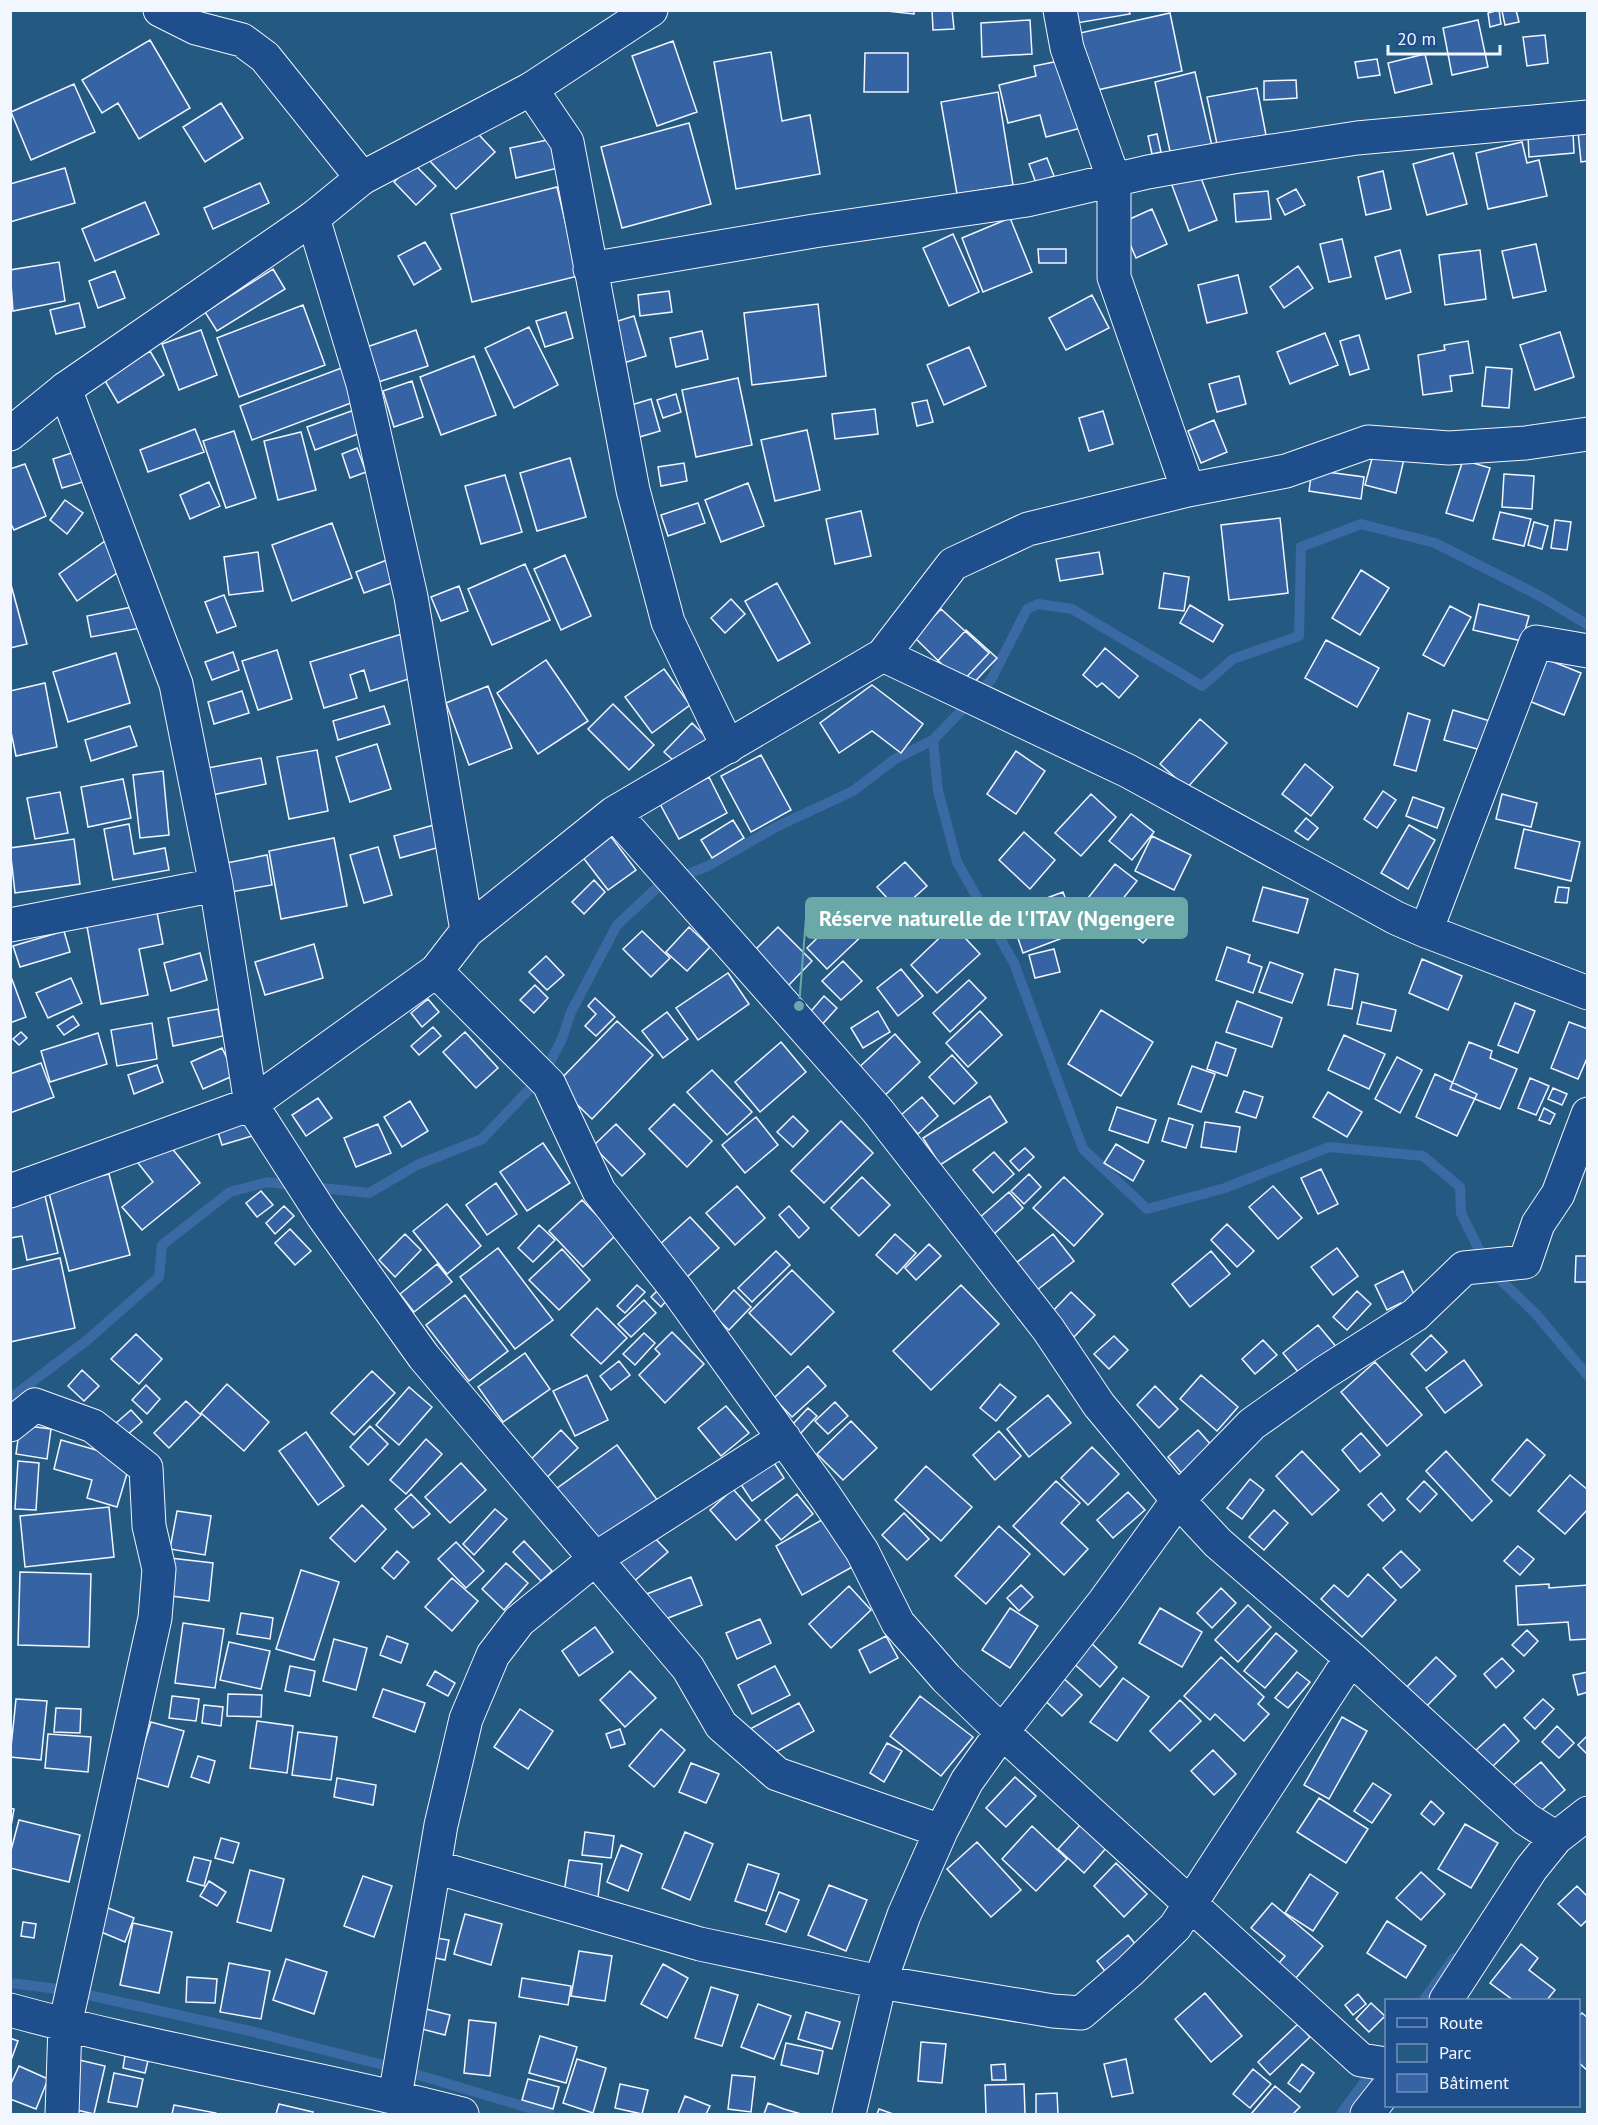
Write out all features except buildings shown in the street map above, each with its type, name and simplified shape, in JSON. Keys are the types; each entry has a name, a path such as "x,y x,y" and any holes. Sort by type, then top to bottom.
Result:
{"street":[{"path":"159,10 196,28 242,40 265,57 362,178"},
{"path":"10,434 65,389 313,218 362,178 531,89 651,10"},
{"path":"1060,10 1067,48 1114,180 1114,278 1188,490"},
{"path":"531,89 567,142 633,490 668,622 728,747"},
{"path":"590,269 814,231 1027,200 1114,180 1233,157 1357,138 1587,117"},
{"path":"313,218 363,384 411,597 467,931"},
{"path":"65,389 176,684 216,885 251,1104 323,1216 424,1356 688,1668 722,1725 777,1774 941,1831"},
{"path":"10,1191 251,1104 436,970 467,931 614,813 882,655 953,564 1028,529 1188,490 1286,471 1368,442 1449,448 1526,443 1587,434"},
{"path":"1426,931 1536,642 1587,651"},
{"path":"882,655 1128,771 1396,918 1587,993"},
{"path":"614,813 877,1110 1048,1329 1099,1406 1178,1500 1218,1543 1351,1658 1526,1819 1556,1838"},
{"path":"10,926 216,885"},
{"path":"436,970 541,1076 599,1191 678,1290 784,1438 862,1551 898,1623 946,1678 1002,1732 1192,1904 1374,2062"},
{"path":"849,2115 880,1982 904,1915 941,1831 967,1781 1002,1732 1104,1602 1178,1500 1252,1424 1324,1373 1415,1315 1464,1268 1525,1262 1538,1224 1558,1194 1587,1114"},
{"path":"10,1425 35,1405 93,1426 146,1468 149,1526 159,1569 155,1618 65,2025 62,2115"},
{"path":"398,2078 441,1825 466,1719 493,1655 519,1621 595,1559 784,1438"},
{"path":"435,1867 700,1944 880,1982 1053,2011 1081,2013 1175,1927 1351,1658"},
{"path":"1447,1999 1531,1869 1556,1838 1587,1813"},
{"path":"10,2010 65,2025 398,2078 462,2115"},
{"path":"1367,2115 1385,2091"}],"green space":[{"path":"11,11 1587,11 1587,2114 11,2114"}],"waterway":[{"path":"313,1187 369,1193 417,1165 482,1139 543,1075 562,1039 571,1012 617,925 660,885 708,866 776,827 853,791 895,759 933,740 991,680 1027,609 1038,604 1072,609 1202,686 1233,659 1299,636 1301,547 1361,524 1435,543 1538,595 1588,625"},
{"path":"933,740 938,791 957,862 1014,963 1083,1149 1147,1209 1225,1188 1329,1147 1423,1156 1460,1187 1461,1213 1488,1268 1536,1314 1588,1376"},
{"path":"10,1396 16,1394 86,1341 159,1277 162,1245 230,1192 268,1182 297,1186"},
{"path":"1425,1999 1454,1958"},
{"path":"10,1983 66,1990 250,2031 395,2068 549,2114"},
{"path":"1341,2114 1376,2066"}],"place":[{"name":"Réserve naturelle de l'ITAV (Ngengere","path":"799,1006"}]}
